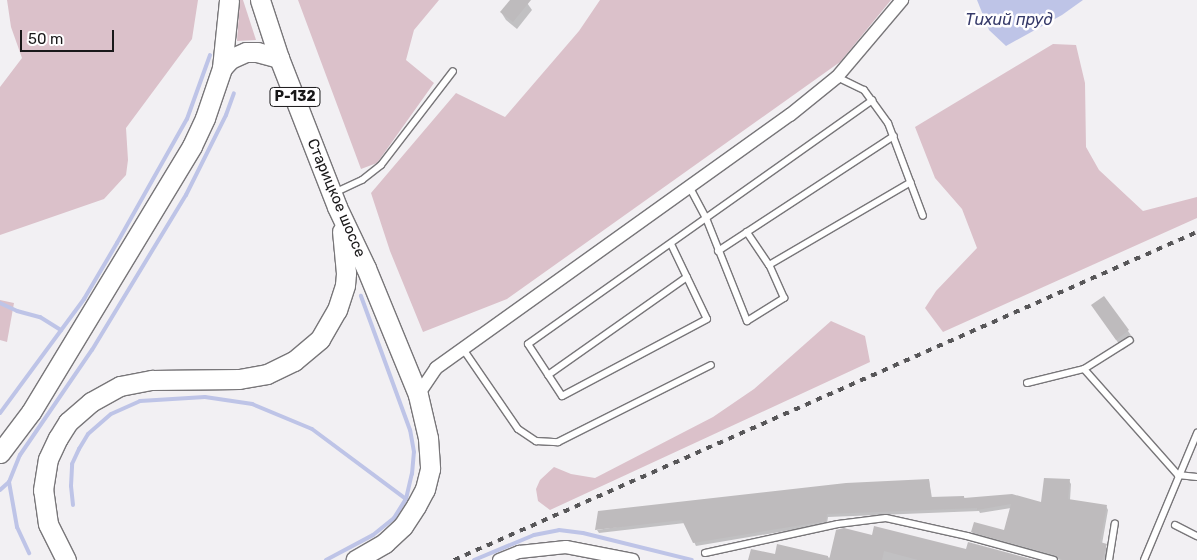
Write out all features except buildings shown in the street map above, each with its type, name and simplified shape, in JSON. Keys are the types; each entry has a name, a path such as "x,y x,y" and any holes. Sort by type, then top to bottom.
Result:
{"main road":[{"path":"0,453 31,412 188,153 205,118 222,68 229,22 229,0"},
{"name":"Старицкое шоссе","path":"260,0 279,58 334,200 366,268 418,395 430,452 430,470 425,489 402,526 385,543 355,560"},
{"path":"222,68 230,59 246,52 257,52 279,58"},
{"path":"66,560 48,524 43,490 48,460 64,428 74,415 90,402 120,386 152,380 250,377 276,370 305,354 320,339 332,321 345,285 346,262 334,200"}],"street":[{"path":"418,395 436,368 790,116 837,76 902,0"},
{"path":"499,560 534,549 566,547 632,560"}],"lane":[{"path":"334,200 381,165 453,71"},
{"path":"837,76 864,90 888,123 923,216"},
{"path":"671,244 707,319 562,396 528,344 872,100"},
{"path":"718,251 894,136"},
{"path":"769,265 911,182"},
{"path":"690,188 706,218 747,321 784,298 769,265 747,232"},
{"path":"548,375 687,277"},
{"path":"1028,383 1084,369 1130,340"},
{"path":"463,349 518,429 536,440 558,442 711,365"},
{"path":"1084,369 1178,475 1197,477"},
{"path":"1144,560 1197,432"},
{"path":"704,552 838,524 886,518 967,536 1054,560"},
{"path":"1109,560 1115,524"},
{"path":"1175,525 1197,536"}],"shaded area":[{"path":"7,0 198,0 192,39 126,128 128,160 126,175 104,199 0,235 0,87 22,58 11,27"},
{"path":"240,0 243,0 256,40 237,41"},
{"path":"298,0 439,0 414,30 406,60 434,83 377,163 361,169"},
{"path":"600,0 891,0 840,62 507,299 423,332 390,251 371,193 456,93 505,117 579,31"},
{"path":"1053,44 1076,45 1085,83 1086,147 1099,170 1143,211 1197,197 1197,218 943,332 925,308 936,291 977,248 962,209 935,178 915,127"},
{"path":"0,300 14,303 7,342 0,340"},
{"path":"831,321 865,336 870,362 550,510 538,501 536,489 540,480 554,467 571,474 595,478 713,417 754,389"}],"water":[{"name":"Тихий пруд","path":"977,0 1083,0 1062,15 1006,46 989,30"}],"waterway":[{"path":"0,413 84,299 117,243 187,119 210,55"},
{"path":"0,490 9,482 20,455 92,350 186,195 226,115 234,93"},
{"path":"326,560 373,535 394,518 406,499 412,474 414,452 410,430 361,296"},
{"path":"0,303 17,311 40,317 61,330"},
{"path":"73,505 71,486 72,464 88,434 111,414 140,401 205,397 252,404 312,429 406,499"},
{"path":"9,482 17,527 29,553"},
{"path":"474,560 534,535 559,530 583,533 692,560"}],"railway":[{"path":"454,560 1197,232"}]}
